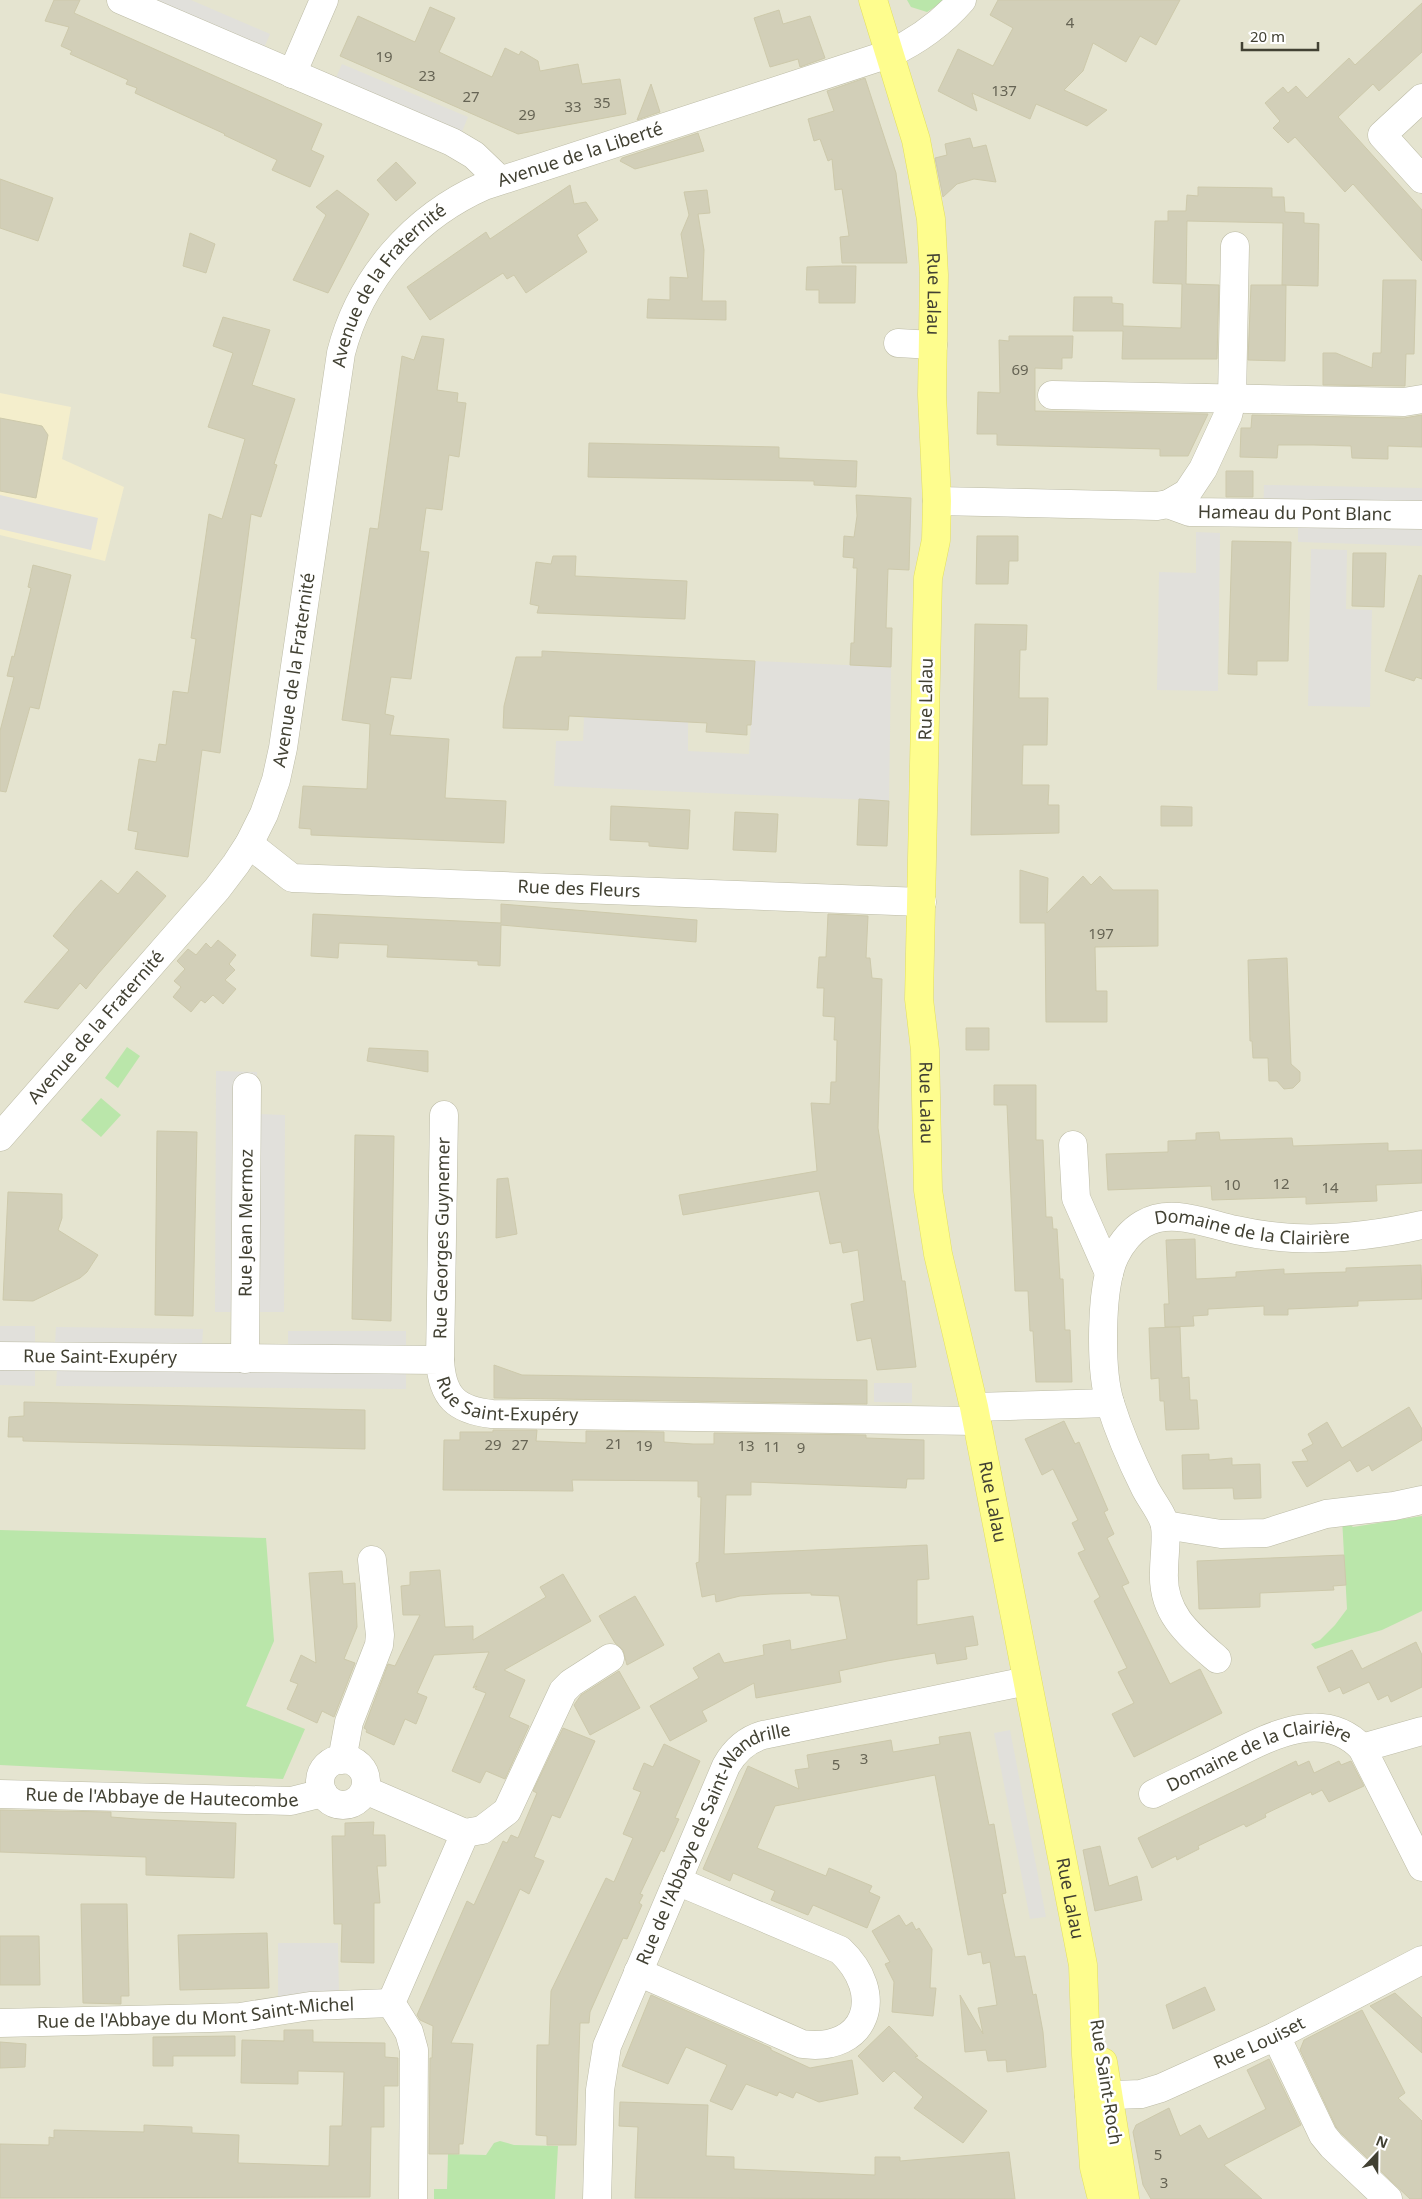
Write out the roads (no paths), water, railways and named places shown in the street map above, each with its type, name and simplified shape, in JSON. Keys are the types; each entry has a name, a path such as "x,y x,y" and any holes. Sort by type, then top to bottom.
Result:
{"main road":[{"name":"Rue Lalau","path":"873,0 916,140 930,202 934,255 932,395 937,501 936,540 928,578 920,998 925,1050 930,1206 938,1254 975,1414 1082,1965"},
{"name":"Rue Saint-Roch","path":"1082,1965 1094,2009 1098,2096 1125,2199"},
{"path":"1098,2096 1094,2166 1102,2199"}],"street":[{"name":"Avenue de la Liberté","path":"122,0 452,142 474,155 500,180 890,54 928,34 943,22 962,0"},
{"path":"292,74 324,0"},
{"path":"1422,98 1382,135 1422,179"},
{"name":"Avenue de la Fraternité","path":"0,1137 217,889 249,844 270,798 284,748 338,367 348,327 376,276 418,227 454,201 500,180"},
{"name":"Hameau du Pont Blanc","path":"1168,504 1187,493 1194,483 1225,424 1232,399 1235,246"},
{"path":"898,343 933,345"},
{"path":"1052,395 1404,402 1422,399"},
{"name":"Hameau du Pont Blanc","path":"937,501 1168,504 1190,512 1422,516"},
{"name":"Rue des Fleurs","path":"249,844 292,878 922,902"},
{"name":"Rue Jean Mermoz","path":"245,1360 247,1087"},
{"name":"Rue Georges Guynemer","path":"440,1360 444,1114"},
{"path":"1073,1145 1076,1198 1109,1272"},
{"name":"Domaine de la Clairière","path":"1165,1525 1145,1488 1110,1403 1104,1348 1106,1297 1109,1272 1115,1256 1126,1238 1143,1224 1167,1217 1181,1217 1257,1234 1290,1238 1362,1237 1422,1225"},
{"name":"Rue Saint-Exupéry","path":"0,1356 245,1360 440,1360 444,1386 450,1397 467,1409 492,1414 975,1414"},
{"path":"975,1414 1110,1403"},
{"path":"1217,1659 1180,1625 1167,1603 1163,1579 1165,1525 1221,1534 1266,1534 1326,1514 1394,1506 1422,1500"},
{"path":"342,1760 348,1722 379,1645 380,1628 372,1560"},
{"path":"364,1790 466,1833 482,1830 508,1811 563,1691 571,1683 610,1658"},
{"name":"Rue de l'Abbaye de Saint-Wandrille","path":"596,2199 603,2060 612,2032 731,1757 746,1741 763,1735 1027,1681"},
{"name":"Domaine de la Clairière","path":"1153,1794 1271,1736 1294,1729 1318,1727 1338,1731 1355,1741 1362,1748 1422,1867"},
{"name":"Domaine de la Clairière","path":"1362,1748 1422,1731"},
{"path":"336,1761 353,1761 362,1768 366,1779 364,1790 357,1800 345,1805 333,1802 324,1793 321,1781 325,1768 336,1761"},
{"name":"Rue de l'Abbaye de Hautecombe","path":"0,1794 291,1801 324,1793"},
{"path":"413,2199 414,2050 409,2032 391,2003 466,1833"},
{"path":"638,1972 802,2044 824,2046 835,2042 852,2032 864,2014 866,2002 864,1983 852,1963 840,1950 677,1881"},
{"name":"Rue Louiset","path":"1098,2096 1141,2094 1161,2088 1276,2036 1422,1960"},
{"name":"Rue de l'Abbaye du Mont Saint-Michel","path":"0,2023 224,2018 310,2006 391,2003"},
{"path":"1276,2036 1323,2135 1332,2146 1388,2199"}]}
